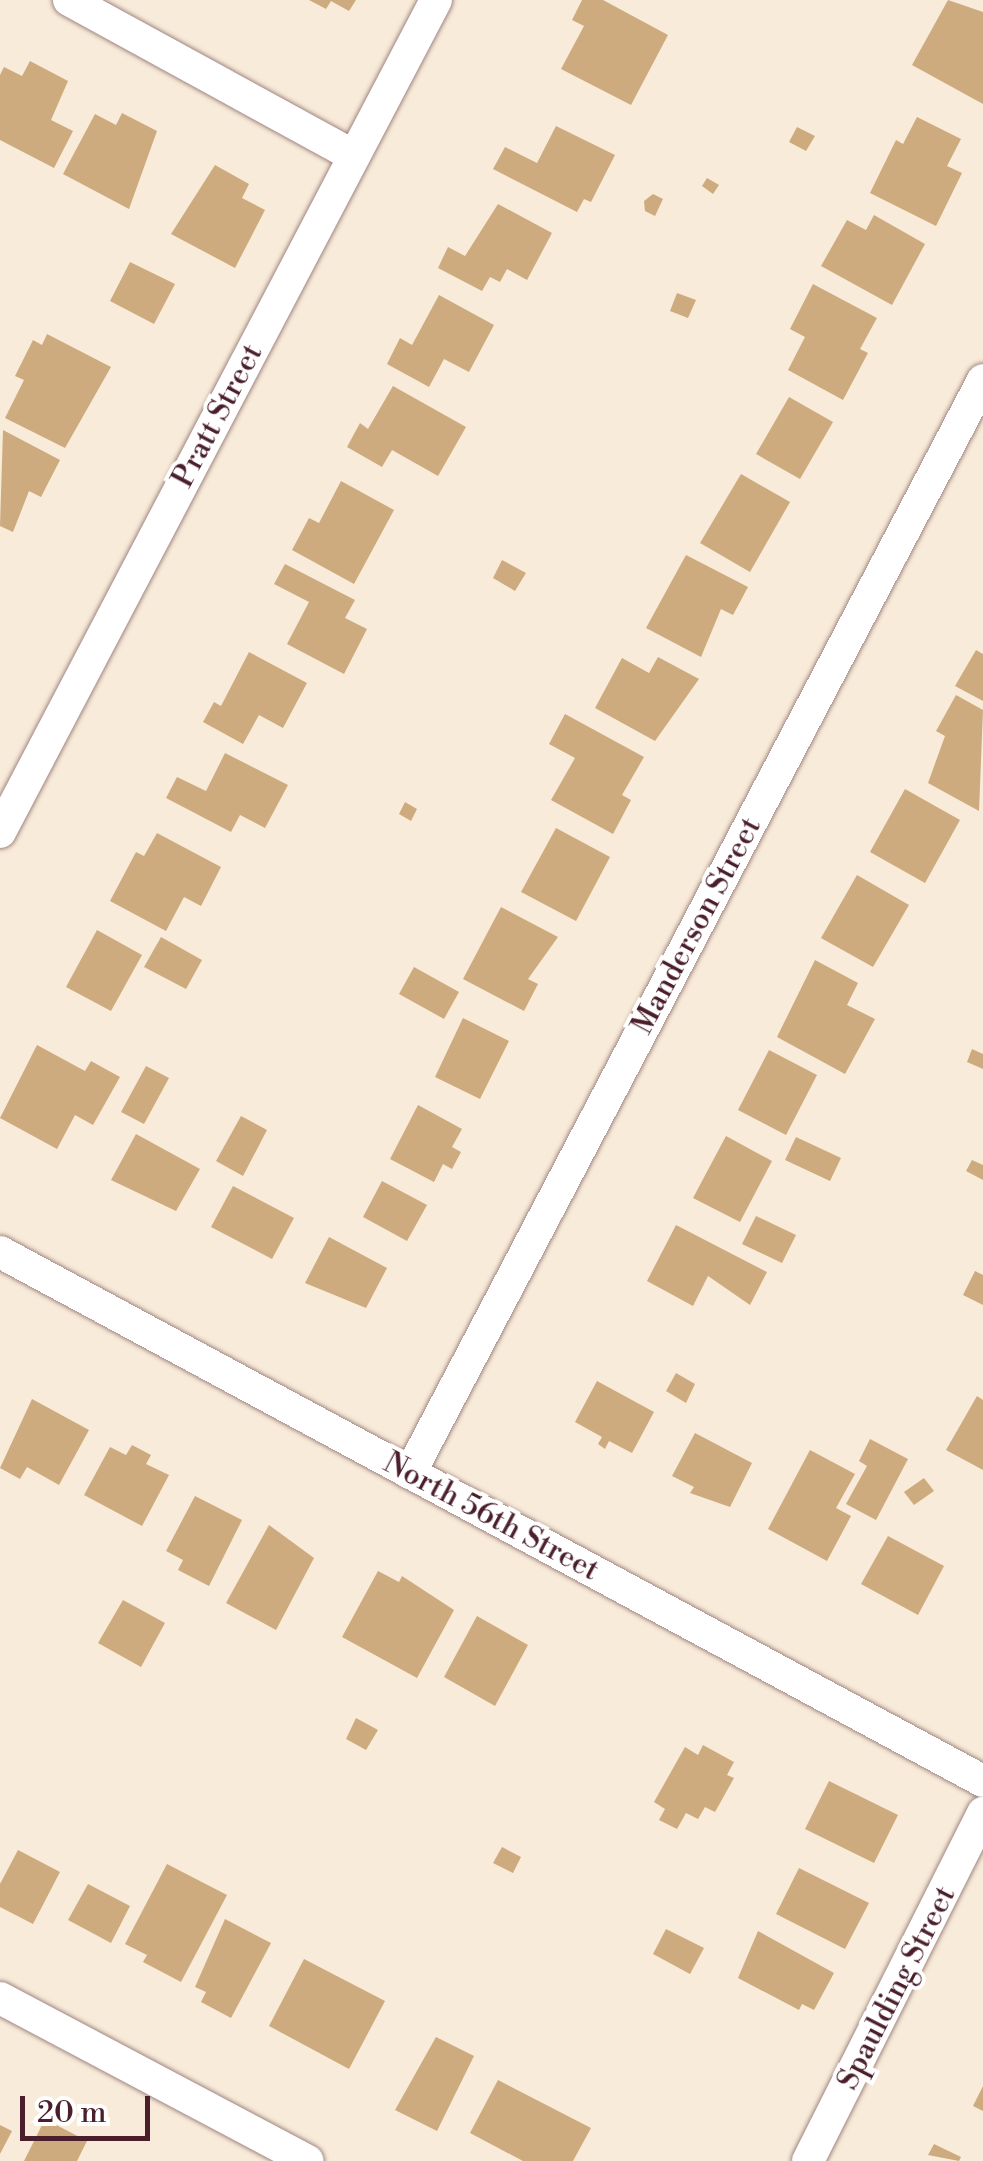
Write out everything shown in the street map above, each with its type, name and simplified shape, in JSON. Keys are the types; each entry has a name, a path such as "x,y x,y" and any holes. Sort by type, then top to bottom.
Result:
{"street":[{"path":"70,0 354,156"},
{"name":"Pratt Street","path":"0,832 436,0"},
{"name":"Manderson Street","path":"410,1473 983,380"},
{"name":"North 56th Street","path":"0,1252 983,1781"},
{"name":"Spaulding Street","path":"808,2161 983,1813"},
{"path":"0,1998 308,2161"}],"building":[{"path":"309,0 356,0 349,11 331,1 326,9"},
{"path":"582,0 603,0 668,35 631,105 561,69 584,26 572,20"},
{"path":"948,0 983,12 983,104 912,65"},
{"path":"30,61 68,81 51,120 73,131 54,168 0,140 0,75 4,67 22,76"},
{"path":"122,113 157,131 129,209 63,174 95,114 116,125"},
{"path":"917,117 961,139 947,166 962,173 936,226 870,193 896,140 903,144"},
{"path":"556,126 615,155 591,202 584,199 577,212 493,169 505,147 537,163"},
{"path":"797,127 815,136 806,151 789,142"},
{"path":"215,165 249,184 242,198 265,210 235,268 171,234"},
{"path":"707,178 719,185 713,194 702,186"},
{"path":"653,194 663,199 655,216 645,211 644,201"},
{"path":"498,204 552,233 527,280 507,269 500,282 490,277 482,291 438,268 448,247 465,256"},
{"path":"874,215 925,244 892,305 821,266 847,220 866,230"},
{"path":"130,262 175,284 154,324 110,301"},
{"path":"813,284 877,318 860,349 868,353 843,400 788,370 805,337 790,329"},
{"path":"677,293 696,300 688,318 670,311"},
{"path":"439,295 494,325 469,372 444,359 429,387 387,364 400,338 412,345"},
{"path":"47,334 111,367 65,448 5,418 24,380 15,376 33,340 42,345"},
{"path":"393,386 466,427 438,476 392,450 382,467 347,447 360,423 368,429"},
{"path":"789,397 833,422 800,479 756,454"},
{"path":"3,430 60,460 41,497 29,491 13,532 0,526"},
{"path":"741,474 790,502 750,572 700,543"},
{"path":"341,481 394,510 354,584 292,550 309,518 319,523"},
{"path":"686,555 748,587 733,615 721,609 701,657 646,628"},
{"path":"502,560 526,573 515,591 493,578"},
{"path":"285,564 355,600 345,618 367,629 344,674 287,644 309,602 274,584"},
{"path":"976,650 983,654 983,701 955,686"},
{"path":"249,652 307,683 283,728 259,715 243,744 203,722 214,702 221,706"},
{"path":"658,657 699,679 655,741 595,708 622,658 649,673"},
{"path":"956,695 983,710 979,811 928,783 945,736 936,731"},
{"path":"565,714 644,757 622,795 631,800 613,834 551,800 575,758 549,744"},
{"path":"225,753 288,785 265,828 240,815 231,832 166,798 177,777 206,791"},
{"path":"905,789 960,820 925,883 870,852"},
{"path":"405,802 417,809 411,821 399,814"},
{"path":"556,828 610,857 576,921 521,892"},
{"path":"157,833 221,867 201,906 184,897 166,931 110,901 136,852 144,856"},
{"path":"857,875 909,905 873,967 821,938"},
{"path":"501,907 558,937 528,979 538,984 524,1011 463,979"},
{"path":"97,930 142,955 111,1011 66,987"},
{"path":"161,937 202,960 186,989 144,967"},
{"path":"815,960 858,983 847,1005 875,1019 845,1074 777,1037"},
{"path":"414,967 459,992 444,1019 399,994"},
{"path":"463,1018 509,1041 480,1099 435,1077"},
{"path":"37,1045 85,1071 91,1061 120,1077 93,1125 75,1115 57,1149 0,1118"},
{"path":"972,1049 983,1054 983,1069 967,1062"},
{"path":"769,1050 817,1075 786,1135 738,1110"},
{"path":"146,1066 169,1078 144,1124 121,1112"},
{"path":"418,1105 462,1129 452,1147 461,1152 452,1169 443,1164 434,1182 390,1159"},
{"path":"241,1116 267,1130 243,1176 216,1161"},
{"path":"136,1134 200,1169 176,1211 111,1180"},
{"path":"726,1136 772,1161 740,1222 693,1198"},
{"path":"796,1137 841,1158 830,1181 785,1160"},
{"path":"972,1160 983,1165 983,1180 966,1171"},
{"path":"382,1181 427,1205 407,1241 363,1217"},
{"path":"233,1186 294,1218 272,1259 211,1227"},
{"path":"756,1216 796,1235 782,1263 742,1244"},
{"path":"676,1225 767,1272 750,1305 708,1276 693,1306 647,1281"},
{"path":"329,1237 387,1268 366,1308 305,1283"},
{"path":"975,1271 983,1275 983,1305 963,1295"},
{"path":"676,1373 695,1384 686,1403 666,1391"},
{"path":"597,1381 654,1412 632,1453 609,1441 605,1449 598,1444 602,1437 575,1422"},
{"path":"977,1396 983,1400 983,1470 946,1450"},
{"path":"32,1399 89,1430 59,1485 27,1467 20,1479 0,1468"},
{"path":"695,1433 752,1463 730,1507 690,1493 694,1487 672,1476"},
{"path":"870,1439 908,1459 876,1520 846,1504 867,1466 859,1461"},
{"path":"132,1445 151,1455 146,1464 169,1475 142,1526 84,1495 110,1447 126,1455"},
{"path":"810,1450 855,1474 836,1508 851,1516 827,1561 768,1529"},
{"path":"924,1478 934,1491 914,1505 904,1492"},
{"path":"195,1496 242,1520 209,1586 178,1570 183,1560 166,1551"},
{"path":"269,1525 314,1558 276,1630 226,1603"},
{"path":"888,1536 944,1566 918,1615 861,1584"},
{"path":"378,1571 399,1582 402,1576 454,1610 417,1678 342,1637"},
{"path":"123,1600 165,1623 141,1667 98,1643"},
{"path":"477,1616 528,1645 495,1706 444,1677"},
{"path":"356,1718 378,1730 366,1750 346,1739"},
{"path":"703,1745 734,1762 727,1775 734,1778 715,1812 705,1807 698,1819 686,1813 677,1829 659,1820 665,1809 654,1802 685,1747 698,1755"},
{"path":"829,1781 898,1815 874,1863 805,1829"},
{"path":"502,1847 521,1857 513,1873 493,1863"},
{"path":"18,1850 60,1872 33,1924 0,1907 0,1884"},
{"path":"167,1864 227,1895 181,1982 143,1962 147,1955 125,1944"},
{"path":"799,1868 869,1903 845,1949 776,1914"},
{"path":"88,1884 130,1906 111,1943 68,1920"},
{"path":"225,1919 271,1943 231,2018 201,2002 206,1992 195,1987"},
{"path":"666,1929 704,1948 690,1974 653,1954"},
{"path":"758,1931 834,1973 814,2010 802,2004 799,2010 738,1978"},
{"path":"304,1959 385,2001 349,2069 269,2026"},
{"path":"436,2037 474,2056 437,2131 395,2110"},
{"path":"498,2080 591,2128 573,2161 523,2161 470,2133"},
{"path":"983,2086 983,2111 973,2106"},
{"path":"45,2119 87,2141 77,2161 24,2161"},
{"path":"0,2125 12,2131 0,2154"},
{"path":"934,2144 961,2157 959,2161 928,2155"}]}
